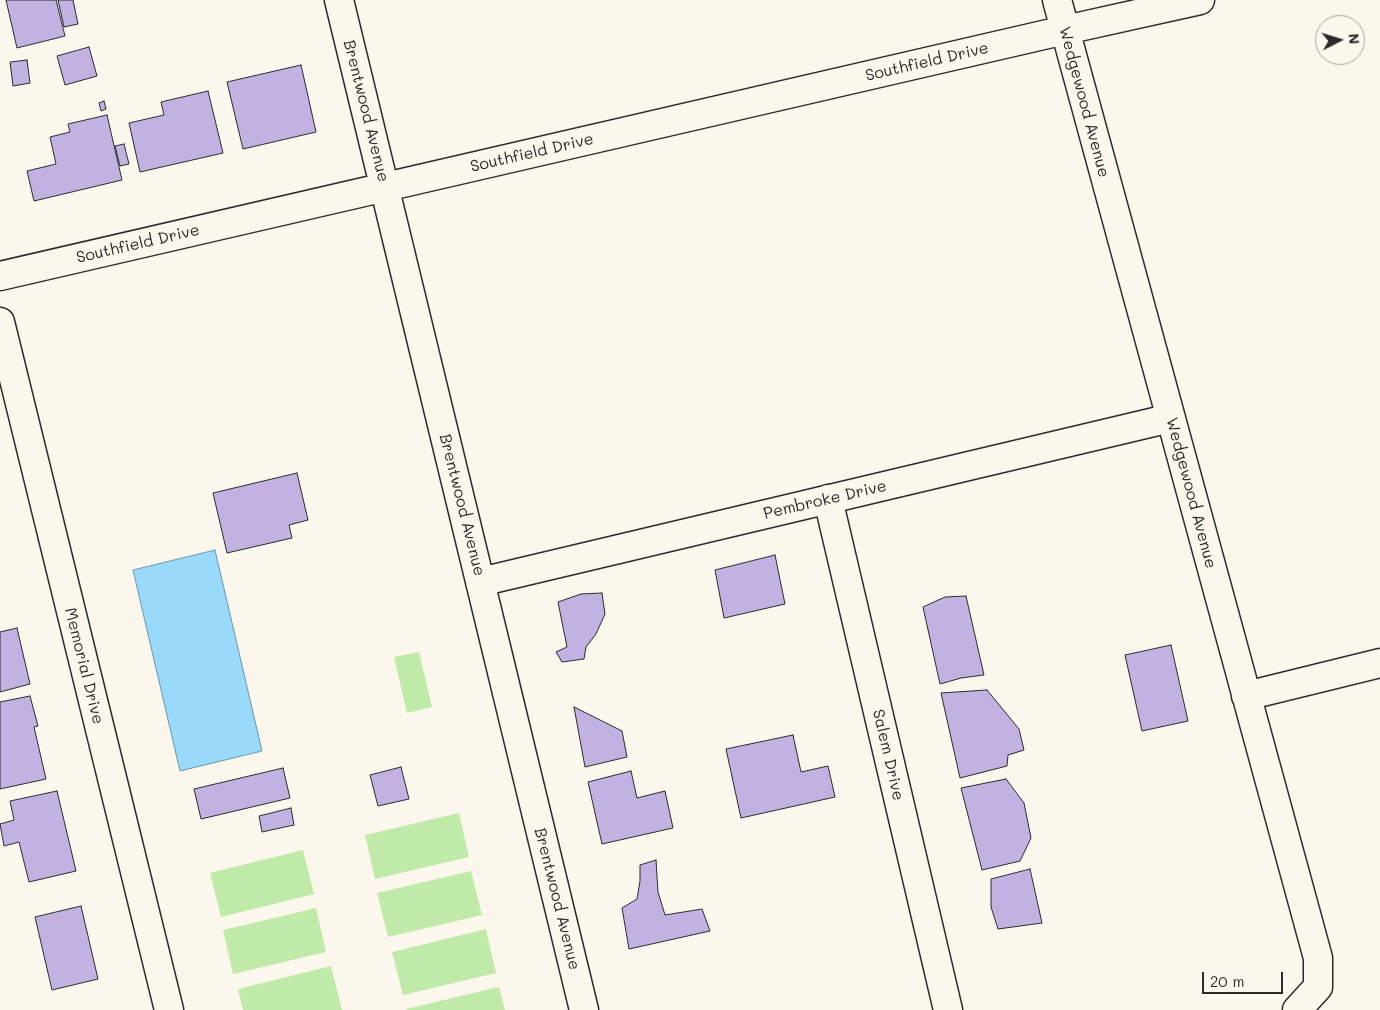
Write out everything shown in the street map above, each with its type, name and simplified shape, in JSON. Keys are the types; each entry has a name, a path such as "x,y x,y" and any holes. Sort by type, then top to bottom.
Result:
{"street":[{"name":"Brentwood Avenue","path":"339,0 584,1010"},
{"name":"Wedgewood Avenue","path":"1057,0 1318,958 1318,986 1296,1010"},
{"name":"Southfield Drive","path":"0,276 1200,0"},
{"name":"Memorial Drive","path":"0,322 169,1010"},
{"name":"Pembroke Drive","path":"480,582 1170,418"},
{"name":"Salem Drive","path":"828,499 948,1010"},
{"path":"1246,696 1380,663"}],"green space":[{"path":"419,652 432,707 407,713 394,657"},
{"path":"459,813 469,857 375,879 365,835"},
{"path":"303,850 314,894 221,917 210,873"},
{"path":"471,871 482,915 388,937 377,893"},
{"path":"316,908 326,952 233,974 223,930"},
{"path":"486,929 496,973 403,995 392,952"},
{"path":"331,966 342,1010 243,1010 238,989"},
{"path":"499,987 505,1010 406,1010 406,1009"}],"water":[{"path":"215,550 262,751 180,771 133,570"}],"building":[{"path":"6,0 56,0 65,36 17,48"},
{"path":"58,0 73,0 78,24 64,27"},
{"path":"89,47 97,76 65,85 57,56"},
{"path":"27,60 30,83 13,86 10,62"},
{"path":"301,65 316,132 243,149 227,82"},
{"path":"208,91 223,153 140,172 129,123 164,115 161,102"},
{"path":"104,101 106,109 101,111 99,103"},
{"path":"107,115 122,180 34,201 27,171 56,164 50,137 70,132 68,124"},
{"path":"124,144 129,164 120,166 115,146"},
{"path":"297,473 308,520 289,525 292,538 227,553 213,493"},
{"path":"775,555 785,604 724,618 715,570"},
{"path":"602,593 605,614 596,634 586,647 584,659 562,662 556,652 567,647 558,602 581,594"},
{"path":"966,596 984,675 961,678 940,684 923,607 945,597"},
{"path":"17,628 30,684 0,692 0,632"},
{"path":"1171,645 1188,721 1142,731 1125,655"},
{"path":"987,690 1019,729 1024,750 1008,755 1007,766 960,778 941,693"},
{"path":"30,696 38,726 34,727 46,779 0,789 0,702"},
{"path":"574,707 622,731 627,757 585,767"},
{"path":"793,735 801,772 828,766 835,797 741,818 726,749"},
{"path":"401,767 409,799 378,806 370,775"},
{"path":"283,768 290,798 201,819 194,789"},
{"path":"631,771 637,798 665,791 673,828 602,844 588,782"},
{"path":"1006,779 1024,803 1031,838 1020,861 982,870 961,788"},
{"path":"57,791 76,871 29,882 19,842 4,846 0,824 14,820 10,801"},
{"path":"291,808 294,825 262,832 259,816"},
{"path":"656,860 658,892 665,915 702,909 710,931 629,949 622,908 637,899 640,865"},
{"path":"1030,869 1042,923 998,929 991,907 991,879"},
{"path":"81,906 98,979 52,990 35,917"}]}
